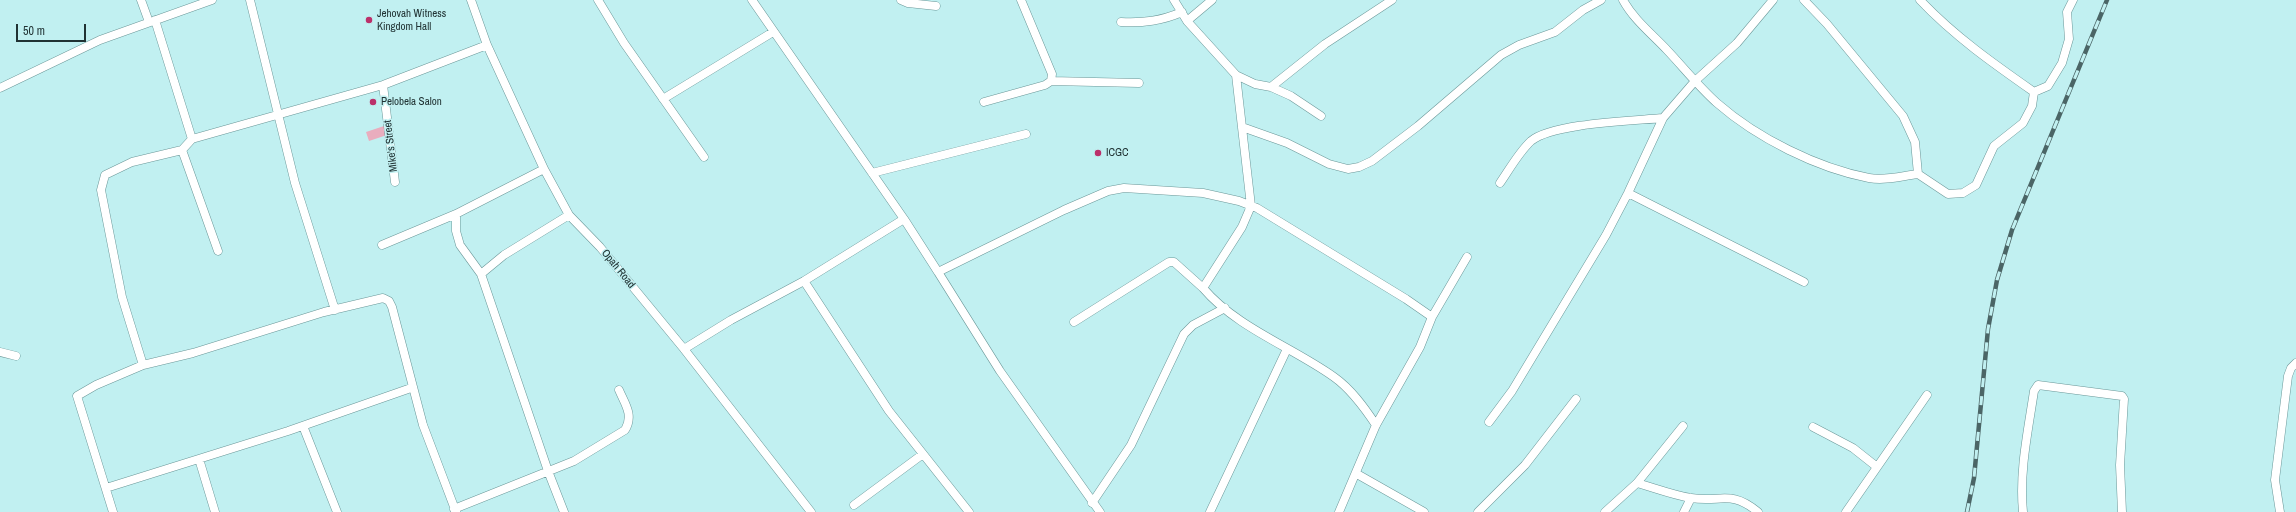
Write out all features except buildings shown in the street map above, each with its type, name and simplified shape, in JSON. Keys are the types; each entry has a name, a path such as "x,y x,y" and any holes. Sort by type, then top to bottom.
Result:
{"street":[{"path":"141,0 152,21 192,139"},
{"path":"0,88 100,40 212,0"},
{"path":"250,0 295,183 335,310"},
{"name":"Opah Road","path":"471,0 487,45 544,169 569,215 600,247 684,349 811,512"},
{"path":"598,0 624,43 704,157"},
{"path":"752,0 904,219 1000,371 1092,503 1100,512"},
{"path":"901,0 908,3 936,6"},
{"path":"1021,0 1052,74 1051,81"},
{"path":"1174,0 1187,21 1236,75 1254,84 1271,87 1291,96 1321,116"},
{"path":"1187,21 1212,0"},
{"path":"1271,87 1325,44 1392,0"},
{"path":"1242,127 1287,143 1329,164 1348,169 1360,167 1372,161 1418,126 1501,55 1519,45 1555,32 1582,10 1601,0"},
{"path":"1623,0 1638,20 1694,81 1717,103 1745,125 1784,148 1827,165 1870,178 1897,177 1918,174 1948,194 1963,193 1976,185 1994,146 2023,123 2032,106 2034,92"},
{"path":"1489,422 1535,352 1559,310 1606,235 1628,193 1663,118 1694,81 1737,43 1773,0"},
{"path":"1804,0 1827,24 1903,116 1915,142 1918,174"},
{"path":"1920,0 1941,23 1969,46 2034,92"},
{"path":"2034,92 2048,86 2062,63 2069,39 2067,12 2073,0"},
{"path":"1121,22 1147,23 1163,20 1182,12"},
{"path":"663,98 773,32"},
{"path":"143,365 122,297 101,190 106,175 132,162 182,150 192,139 383,85 487,45"},
{"path":"1203,288 1242,227 1251,206 1236,75"},
{"path":"984,102 1045,85 1051,81 1139,83"},
{"name":"Mike's Street","path":"383,85 395,182"},
{"path":"1500,183 1531,142 1541,135 1564,129 1663,118"},
{"path":"872,173 1026,134"},
{"path":"182,150 218,251"},
{"path":"382,245 456,214 544,169"},
{"path":"938,272 1108,190 1124,188 1203,193 1251,206 1360,270 1432,317"},
{"path":"1628,193 1804,282"},
{"path":"456,214 456,231 460,245 481,274 548,471 564,512"},
{"path":"481,274 504,255 569,215"},
{"path":"684,349 731,320 804,282 904,219"},
{"path":"1339,512 1357,474 1376,424 1420,347 1432,317 1467,257"},
{"path":"1074,322 1169,262 1174,262 1225,308 1287,349 1334,377 1359,400 1376,424"},
{"path":"804,282 889,411 968,512"},
{"path":"113,512 77,396 96,385 143,365 192,353 335,310 382,298 388,301 411,388 423,425 455,510 574,461 625,430 629,422 630,413 619,390"},
{"path":"1092,503 1131,446 1182,338 1193,325 1225,308"},
{"path":"1210,512 1287,349"},
{"path":"0,352 16,356"},
{"path":"2280,512 2275,480 2288,376 2291,368 2296,363"},
{"path":"2023,512 2023,474 2026,441 2034,391 2038,385 2122,396 2124,398 2120,465 2122,512"},
{"path":"106,488 303,426 411,388"},
{"path":"1846,512 1926,394"},
{"path":"1478,512 1525,465 1576,399"},
{"path":"303,426 337,512"},
{"path":"1605,512 1637,483 1683,426"},
{"path":"1813,427 1853,448 1877,467"},
{"path":"854,505 923,454"},
{"path":"199,459 216,512"},
{"path":"1357,474 1424,512"},
{"path":"1637,483 1691,498 1732,498 1747,503 1758,512"},
{"path":"1684,512 1691,498"}],"shaded area":[{"path":"384,126 387,140 385,141 384,136 369,141 366,132"}],"railway":[{"path":"1967,512 1974,478 1988,329 1997,280 2012,230 2107,0"}],"place":[{"name":"Jehovah Witness Kingdom Hall","path":"369,20"},
{"name":"Pelobela Salon","path":"373,102"},
{"name":"ICGC","path":"1098,153"}]}
